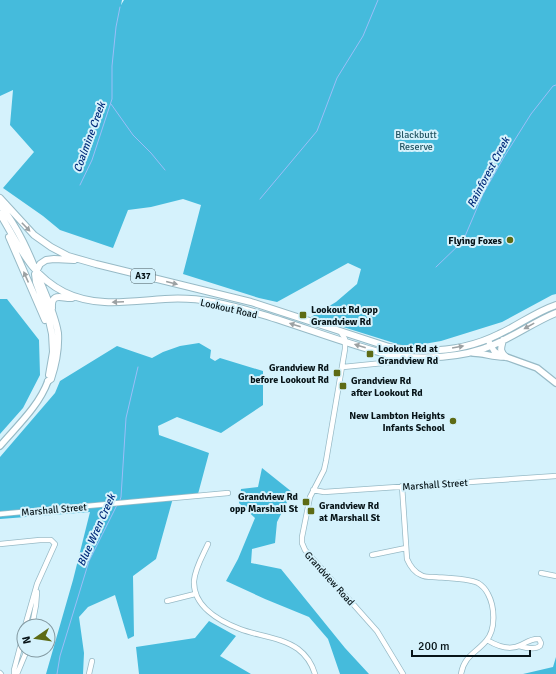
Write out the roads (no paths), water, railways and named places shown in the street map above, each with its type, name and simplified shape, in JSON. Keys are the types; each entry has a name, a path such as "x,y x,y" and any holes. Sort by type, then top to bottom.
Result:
{"highway":[{"name":"Lookout Road","path":"0,198 28,229 45,243 68,256 251,302 384,346 413,350 438,350 489,343"},
{"path":"0,205 11,220 32,259 53,312"},
{"name":"Lookout Road","path":"2,217 21,251 36,271 52,285 76,297 102,303 173,298 213,302 285,322 346,342 399,357 424,358 467,353 489,343"},
{"path":"2,217 2,224 46,324 51,349 48,381"},
{"path":"49,259 43,264 42,270 44,276 52,285"},
{"path":"48,381 53,342 48,316 36,282 36,271 40,264 49,259 62,259 96,264"},
{"path":"48,381 52,379 58,350 58,333 52,303 56,297 76,297"},
{"name":"A37","path":"489,343 500,334 537,312 556,305"},
{"name":"A37","path":"489,343 503,340 556,313"},
{"path":"503,340 501,350 506,357"}],"main road":[{"path":"489,343 495,352 537,368 556,383"},
{"path":"467,353 506,357"},
{"path":"0,446 33,408 48,381"}],"street":[{"path":"340,331 346,342"},
{"name":"Grandview Road","path":"346,342 326,461 324,470 310,497 302,543 377,631 403,674"},
{"path":"343,367 398,363"},
{"name":"Marshall Street","path":"314,490 324,492 556,476"},
{"path":"402,486 407,559 412,569 421,575 477,583 483,587 490,597 493,620 492,628 487,640 471,654 463,664 461,674"},
{"name":"Marshall Street","path":"0,514 228,493"},
{"path":"0,544 40,540 51,540 55,544 37,584 28,618"},
{"path":"208,544 197,569 194,586 195,594 206,610 230,625 298,648 312,665 315,674"},
{"path":"372,555 406,548"},
{"path":"541,573 556,576"},
{"path":"34,618 37,584"},
{"path":"167,601 195,594"},
{"path":"487,640 502,647 520,646"},
{"path":"15,674 14,670 17,658"},
{"path":"15,674 22,658"},
{"path":"89,674 92,661"}],"waterway":[{"path":"260,199 317,131 337,78 363,36 378,0"},
{"name":"Coalmine Creek","path":"80,185 92,160 112,99 112,66 116,27 120,7"},
{"name":"Rainforest Creek","path":"436,267 463,241 483,194 504,157 531,114 553,86 556,85"},
{"path":"111,104 133,135 165,170"},
{"name":"Blue Wren Creek","path":"120,500 126,418 138,367"},
{"name":"Blue Wren Creek","path":"57,674 60,656 89,561 117,505"}],"place":[{"name":"Flying Foxes","path":"510,240"},
{"name":"Lookout Rd opp Grandview Rd","path":"303,315"},
{"name":"Lookout Rd at Grandview Rd","path":"370,354"},
{"name":"Grandview Rd before Lookout Rd","path":"337,373"},
{"name":"Grandview Rd after Lookout Rd","path":"343,386"},
{"name":"New Lambton Heights Infants School","path":"453,421"},
{"name":"Grandview Rd opp Marshall St","path":"306,502"},
{"name":"Grandview Rd at Marshall St","path":"311,511"}],"park label":[{"name":"Blackbutt Reserve","path":"416,140"}]}
